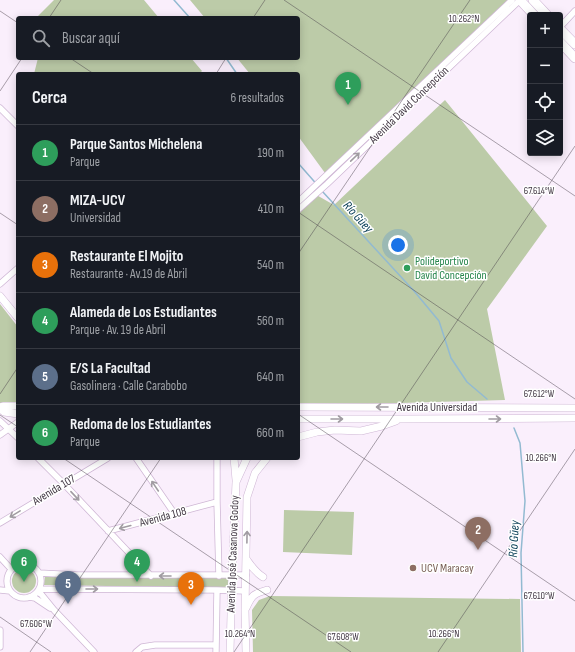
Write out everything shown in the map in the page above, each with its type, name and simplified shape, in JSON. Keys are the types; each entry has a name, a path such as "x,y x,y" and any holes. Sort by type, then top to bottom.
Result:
{"main road":[{"path":"520,0 531,12"},
{"path":"533,0 544,12"},
{"path":"563,31 575,44"},
{"path":"563,45 575,58"}],"street":[{"name":"Avenida David Concepción","path":"300,201 327,184 480,34 512,0"},
{"name":"Avenida David Concepción","path":"480,34 520,0"},
{"path":"563,25 575,11"},
{"name":"Avenida David Concepción","path":"300,208 322,179 425,87"},
{"path":"0,108 16,124"},
{"path":"0,284 16,270"},
{"path":"0,296 16,316"},
{"path":"16,406 3,406 0,408 4,412 16,414"},
{"name":"Avenida Universidad","path":"300,407 571,408"},
{"path":"300,417 315,407"},
{"path":"567,418 571,408"},
{"name":"Avenida Universidad","path":"300,418 575,418"},
{"path":"300,436 317,432 335,430 361,430 382,426 402,419"},
{"path":"0,421 16,436"},
{"path":"0,435 16,424"},
{"path":"40,460 151,576"},
{"name":"Avenida 107","path":"0,523 105,460"},
{"path":"137,460 174,513"},
{"path":"217,460 219,576"},
{"path":"234,460 236,482"},
{"name":"Avenida José Casanova Godoy","path":"230,652 236,482 246,460"},
{"name":"Avenida José Casanova Godoy","path":"246,652 245,591 247,559 247,497 255,472 265,460"},
{"name":"Avenida 108","path":"108,531 217,502"},
{"path":"0,558 11,569"},
{"path":"247,559 252,569 263,577"},
{"path":"29,597 38,590 41,581 36,568 31,565 21,564 11,569 8,574 7,580 10,591 20,597 35,598 54,610"},
{"path":"39,573 78,575 246,576"},
{"path":"0,590 10,591"},
{"path":"38,590 245,591"},
{"path":"38,590 54,610 94,652"},
{"path":"216,652 218,590"},
{"path":"245,610 256,594 267,590"},
{"path":"0,630 0,647"},
{"path":"136,652 142,647 155,645 216,645"}],"green space":[{"path":"54,0 144,0 157,16 38,16"},
{"path":"190,0 508,0 325,173 300,139 300,72 248,72 239,60 300,60 300,16 203,16"},
{"path":"38,60 193,60 202,71 201,72 34,72"},
{"name":"Polideportivo David Concepción","path":"445,100 547,226 487,309 505,400 300,406 300,205 313,193 334,205"},
{"path":"0,304 16,324 16,403 0,403"},
{"path":"284,510 354,512 352,555 283,552"},
{"path":"24,569 29,570 35,576 35,586 29,592 24,593 19,592 13,586 12,581 13,576 19,570"},
{"path":"45,576 230,578 230,588 44,585"},
{"path":"270,596 520,599 521,652 253,652 252,610 259,600"}],"waterway":[{"name":"Río Güey","path":"174,0 188,16"},
{"name":"Río Güey","path":"227,60 236,72"},
{"name":"Río Güey","path":"300,165 320,188"},
{"name":"Río Güey","path":"322,191 414,291 439,321 451,358 467,382 487,399"},
{"name":"Río Güey","path":"514,428 520,443 525,501 521,553 523,652"}],"place":[{"name":"Parque Santos Michelena","path":"348,105"},
{"name":"Polideportivo David Concepción","path":"407,268"},
{"name":"MIZA-UCV","path":"478,550"},
{"name":"UCV Maracay","path":"413,568"},
{"name":"Redoma de los Estudiantes","path":"24,582"},
{"name":"Alameda de Los Estudiantes","path":"137,582"},
{"name":"E/S La Facultad","path":"68,604"},
{"name":"Restaurante El Mojito","path":"191,605"}]}
